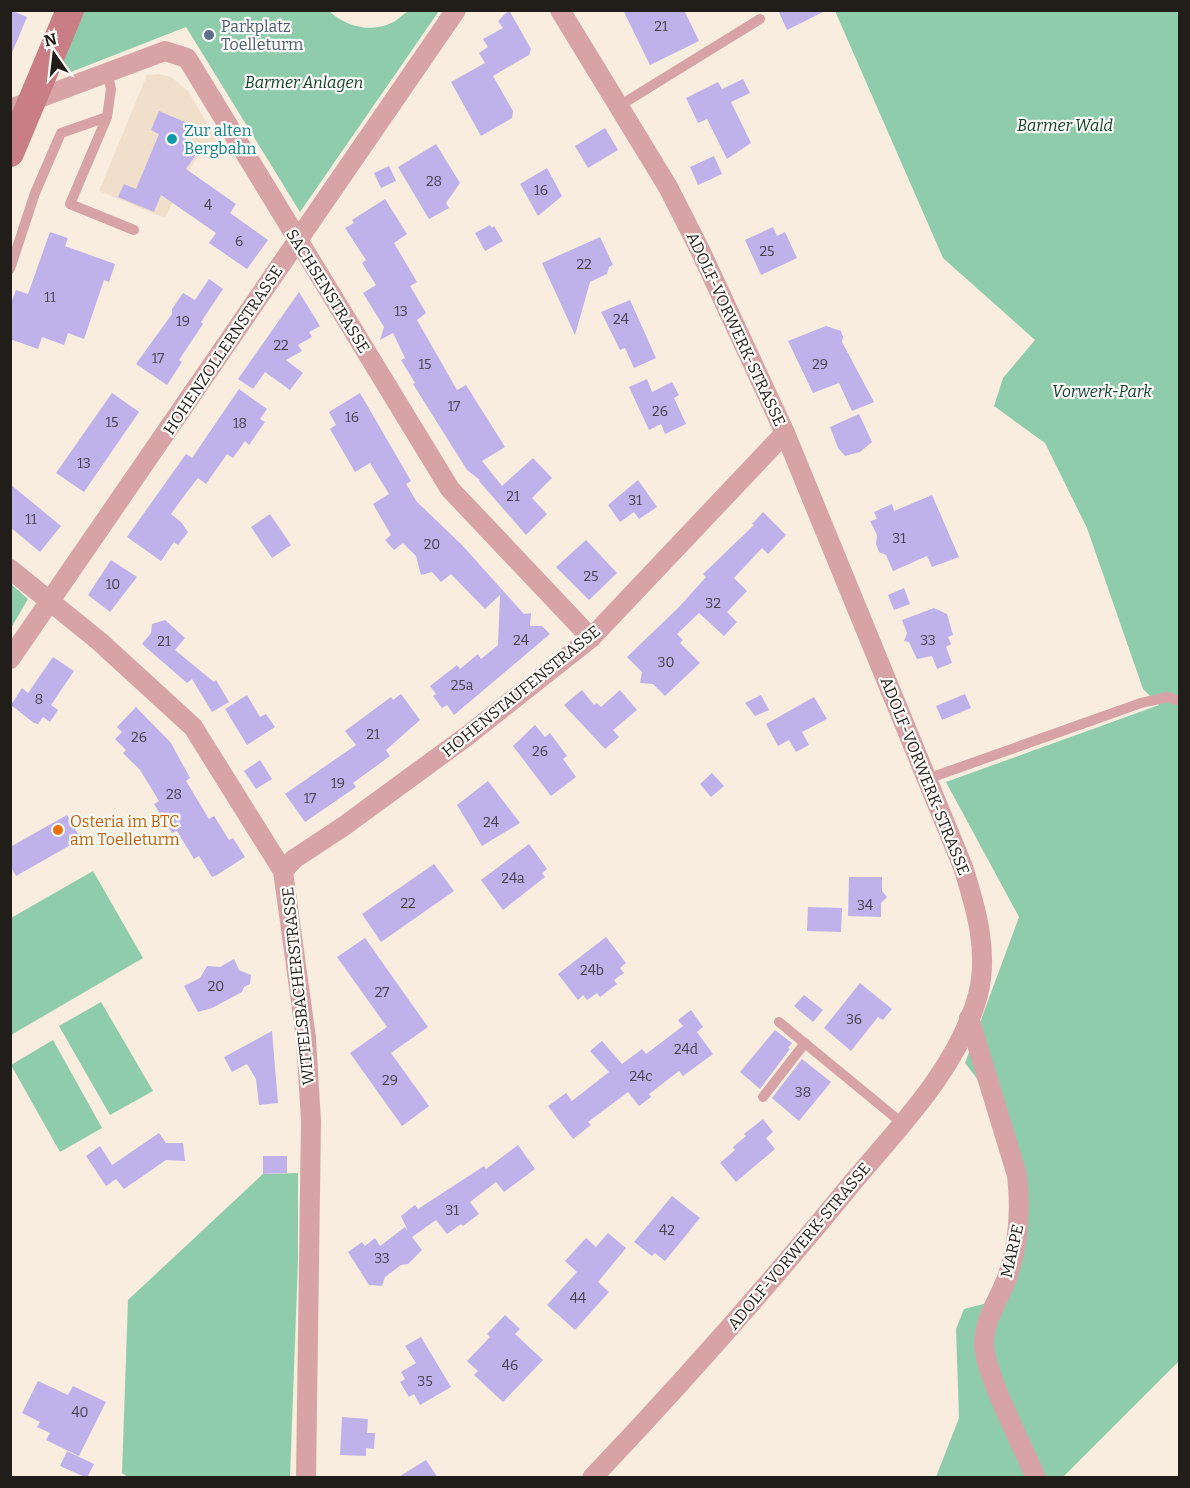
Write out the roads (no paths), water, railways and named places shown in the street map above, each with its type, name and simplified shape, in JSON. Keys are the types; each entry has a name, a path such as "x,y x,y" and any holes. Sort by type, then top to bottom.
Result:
{"street":[{"path":"10,153 21,105 70,10"},
{"name":"HOHENZOLLERNSTRASSE","path":"10,659 51,604 456,10"},
{"name":"ADOLF-VORWERK-STRASSE","path":"560,10 668,187 700,250 785,433 963,867 976,906 982,971 978,995 957,1051 902,1123 764,1289 592,1478"},
{"name":"SACHSENSTRASSE","path":"21,105 165,51 187,58 450,489 591,638"},
{"name":"HOHENSTAUFENSTRASSE","path":"283,871 294,859 344,826 467,736 591,638 649,580 785,433"},
{"name":"WITTELSBACHERSTRASSE","path":"10,569 99,641 194,727 283,871 306,1038 311,1121 306,1478"},
{"name":"MARPE","path":"969,1018 1017,1175 1020,1201 1019,1228 1008,1277 991,1308 984,1347 990,1370 1036,1478"}],"lane":[{"path":"619,106 760,19"},
{"path":"107,72 111,89 107,117 70,204 134,230"},
{"path":"10,269 35,193 61,133 107,117"},
{"path":"927,779 1141,703 1168,697 1179,702"},
{"path":"779,1022 902,1123"},
{"path":"763,1097 805,1043"}],"place":[{"name":"Parkplatz Toelleturm","path":"209,35"},
{"name":"Zur alten Bergbahn","path":"172,139"},
{"name":"Osteria im BTC am Toelleturm","path":"58,830"}],"park label":[{"name":"Barmer Anlagen","path":"304,82"},
{"name":"Barmer Wald","path":"1065,125"},
{"name":"Vorwerk-Park","path":"1102,391"}]}
